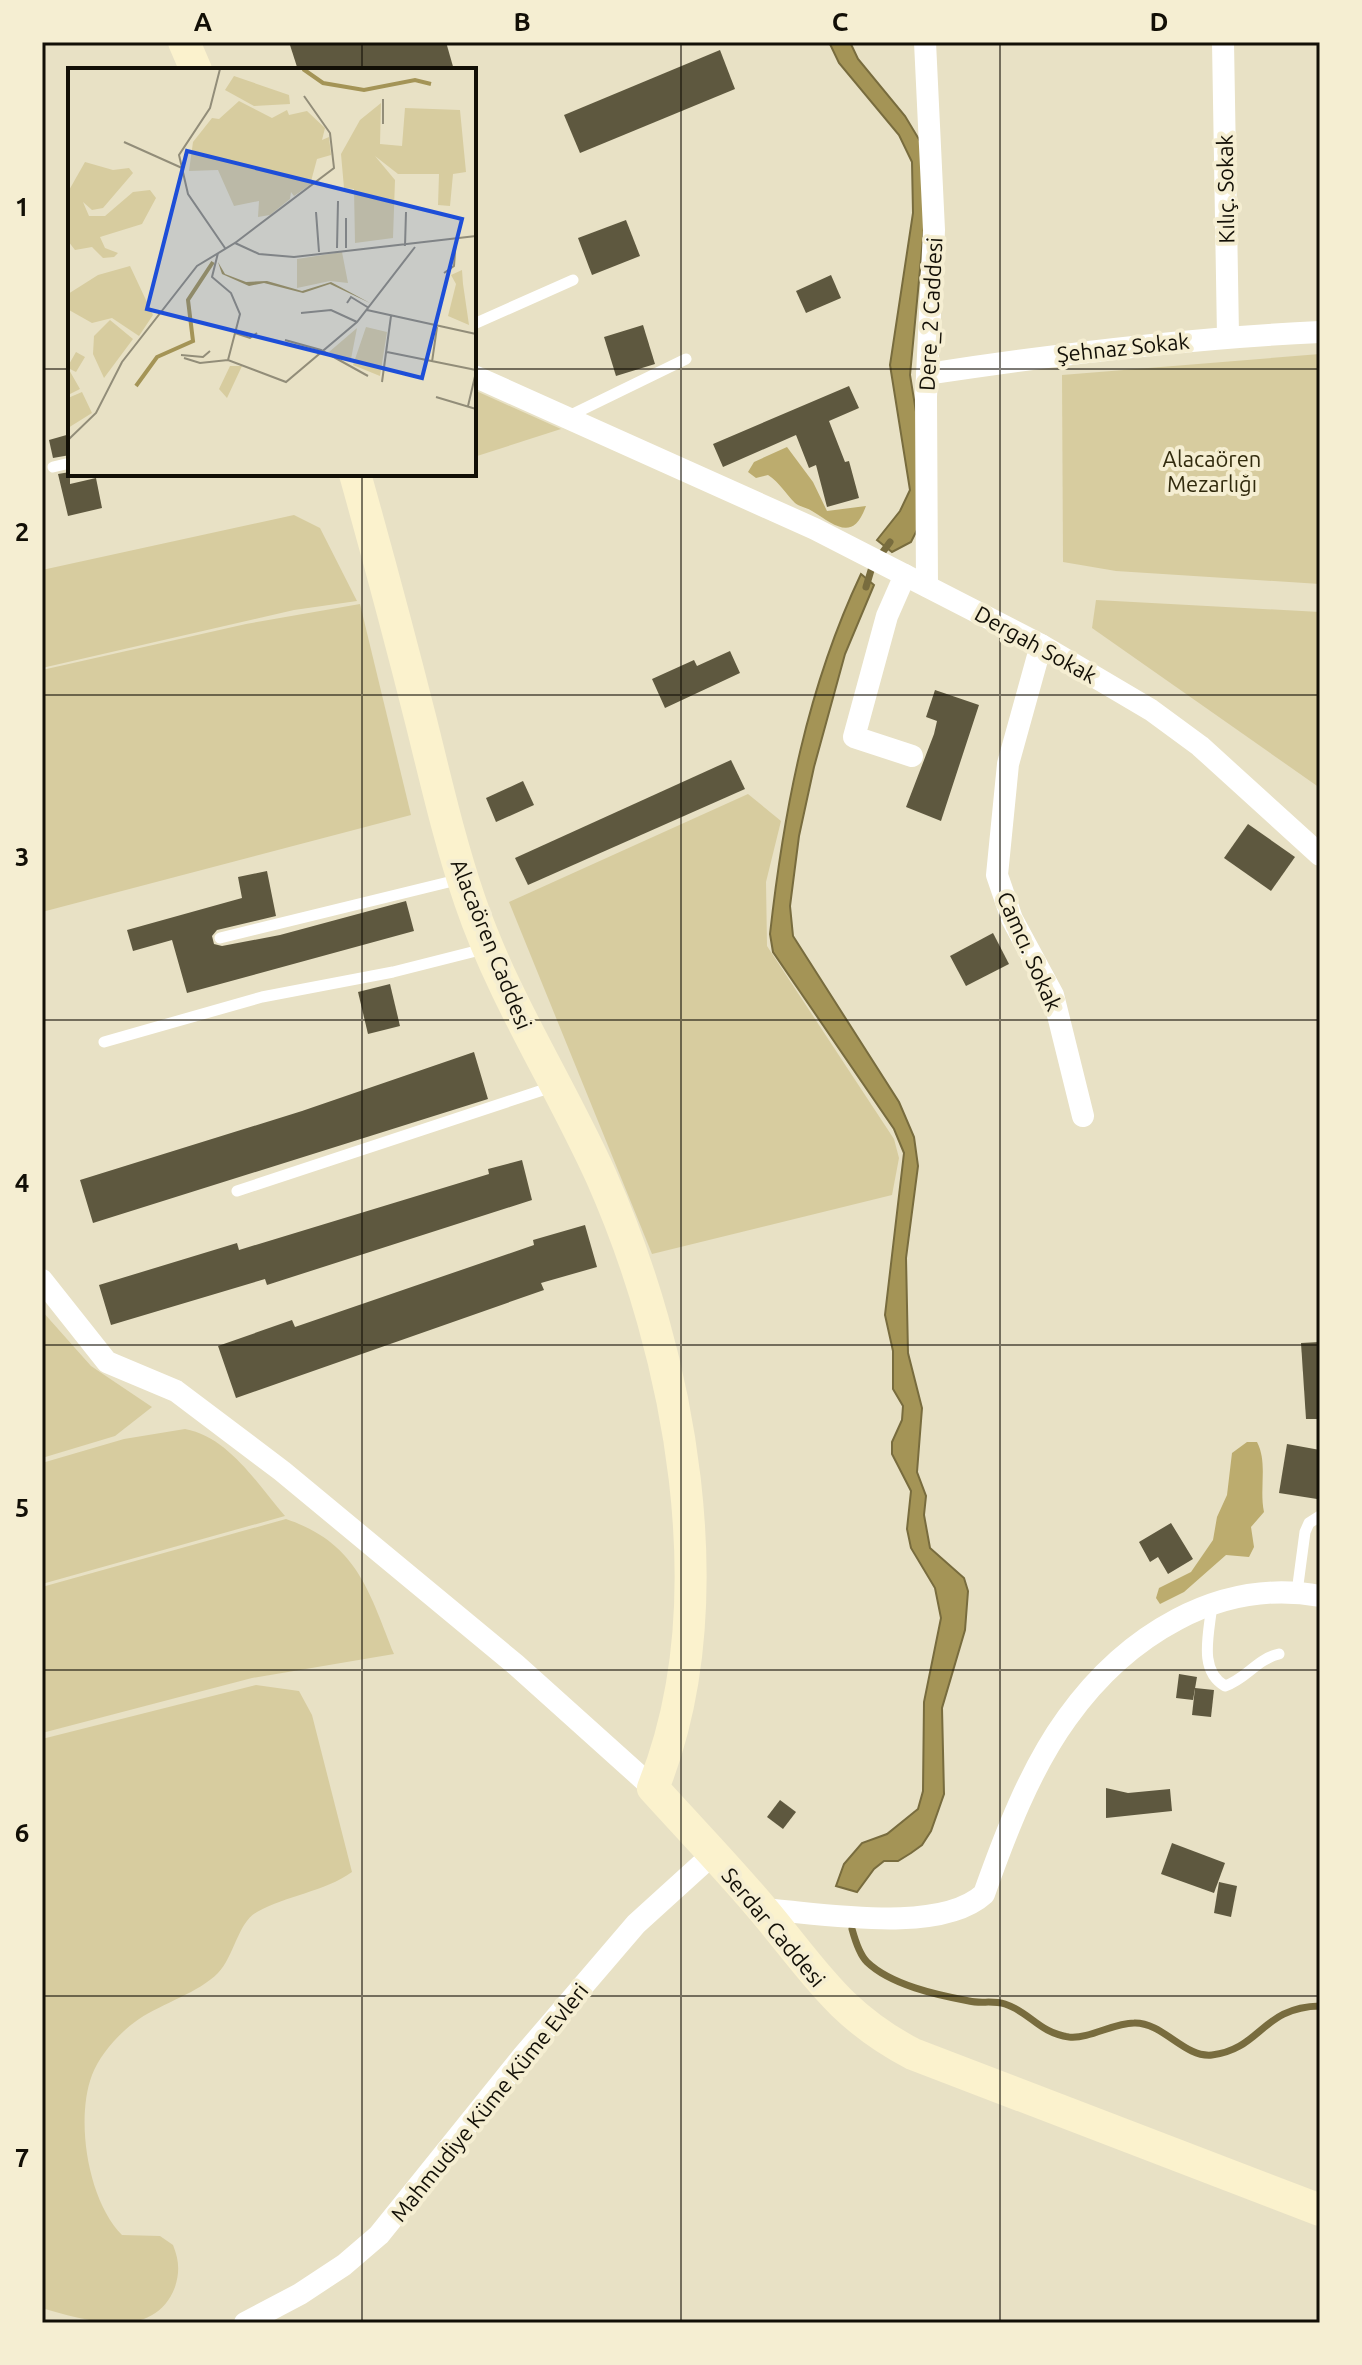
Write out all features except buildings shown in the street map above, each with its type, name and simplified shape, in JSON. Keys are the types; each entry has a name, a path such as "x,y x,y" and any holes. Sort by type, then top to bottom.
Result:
{"street":[{"path":"184,42 195,68"},
{"name":"Dere_2 Caddesi","path":"925,42 934,184 927,374 927,586"},
{"name":"Kılıç. Sokak","path":"1223,42 1228,336"},
{"name":"Şehnaz Sokak","path":"927,374 1049,355 1228,336 1320,332"},
{"path":"476,377 565,418"},
{"name":"Dergah Sokak","path":"565,418 853,548 1041,645 1151,710 1200,746 1320,855"},
{"name":"Alacaören Caddesi","path":"356,476 463,878 489,948 622,1225 660,1352 683,1470 692,1574 691,1633 672,1729 653,1788"},
{"path":"901,573 883,627 854,737 912,756"},
{"name":"Camcı. Sokak","path":"1041,645 1008,764 997,875 1012,919 1053,995 1083,1116"},
{"path":"42,1280 107,1362 176,1391 271,1462 515,1664 653,1788"},
{"path":"762,1909 866,1917 951,1913 971,1906 984,1894 1044,1755 1067,1718 1108,1671 1142,1641 1175,1619 1212,1603 1272,1591 1320,1596"},
{"name":"Serdar Caddesi","path":"653,1788 762,1909 831,1994 875,2034 913,2054 1320,2210"},
{"name":"Mahmudiye Küme Küme Evleri","path":"245,2323 300,2294 379,2235 513,2068 636,1924 712,1855"}],"lane":[{"path":"476,323 573,280"},
{"path":"565,418 686,359"},
{"path":"53,467 68,463"},
{"path":"220,938 463,878"},
{"path":"104,1042 262,997 393,972 489,948"},
{"path":"237,1191 555,1086"},
{"path":"1297,1592 1305,1532 1309,1523 1320,1516"},
{"path":"1212,1603 1207,1664 1216,1681 1225,1686 1236,1682 1267,1657 1279,1654"}],"green space":[{"name":"Alacaören Mezarlığı","path":"1320,354 1320,584 1116,571 1063,562 1062,375"},
{"path":"476,391 561,429 476,456"},
{"path":"294,515 320,528 357,601 294,610 42,668 42,570"},
{"path":"1096,600 1320,612 1320,788 1092,628"},
{"path":"360,604 411,815 42,912 42,670 246,624"},
{"path":"748,794 781,821 766,882 767,946 894,1139 899,1158 892,1195 652,1254 509,902"},
{"path":"42,1311 91,1366 152,1407 115,1436 42,1458"},
{"path":"185,1429 215,1441 229,1452 285,1516 42,1584 42,1463 124,1439"},
{"path":"286,1519 310,1529 345,1556 368,1590 394,1654 252,1678 42,1733 42,1587"},
{"path":"256,1685 299,1691 312,1715 352,1872 330,1884 257,1912 245,1924 218,1973 201,1986 132,2024 106,2051 92,2075 87,2093 85,2136 93,2181 110,2220 122,2235 160,2236 173,2245 178,2276 165,2304 151,2316 116,2323 78,2318 42,2308 42,1739"}],"shaded area":[{"path":"829,42 850,42 858,59 905,116 920,141 927,196 910,375 918,424 920,524 911,542 892,552 877,540 900,511 910,490 890,365 913,213 912,162 899,135 839,63"},
{"path":"787,447 813,482 827,511 866,506 855,524 843,528 836,526 795,503 768,475 756,478 748,472 754,462"},
{"path":"861,574 874,585 845,654 814,767 799,836 790,906 793,936 899,1102 914,1137 918,1166 906,1258 908,1353 922,1408 917,1472 926,1496 924,1515 930,1548 964,1578 968,1591 965,1630 942,1708 944,1794 931,1831 922,1845 911,1853 898,1861 884,1861 874,1869 857,1892 836,1886 844,1864 862,1843 887,1834 918,1809 923,1791 924,1702 941,1618 935,1588 911,1548 907,1529 911,1491 892,1454 892,1442 902,1420 903,1406 893,1389 893,1351 885,1315 904,1153 894,1129 773,952 770,934 800,750 826,661"},
{"path":"1247,1442 1257,1442 1260,1450 1264,1512 1251,1527 1254,1547 1249,1557 1226,1555 1184,1592 1160,1604 1156,1598 1159,1588 1191,1572 1213,1540 1217,1517 1227,1495 1232,1453"}],"waterway":[{"path":"866,587 872,567 890,542"},
{"path":"852,1929 864,1959 889,1977 943,1996 1005,2004 1042,2027 1069,2037 1085,2036 1126,2024 1145,2024 1192,2051 1212,2055 1241,2045 1286,2013 1320,2006"}]}
